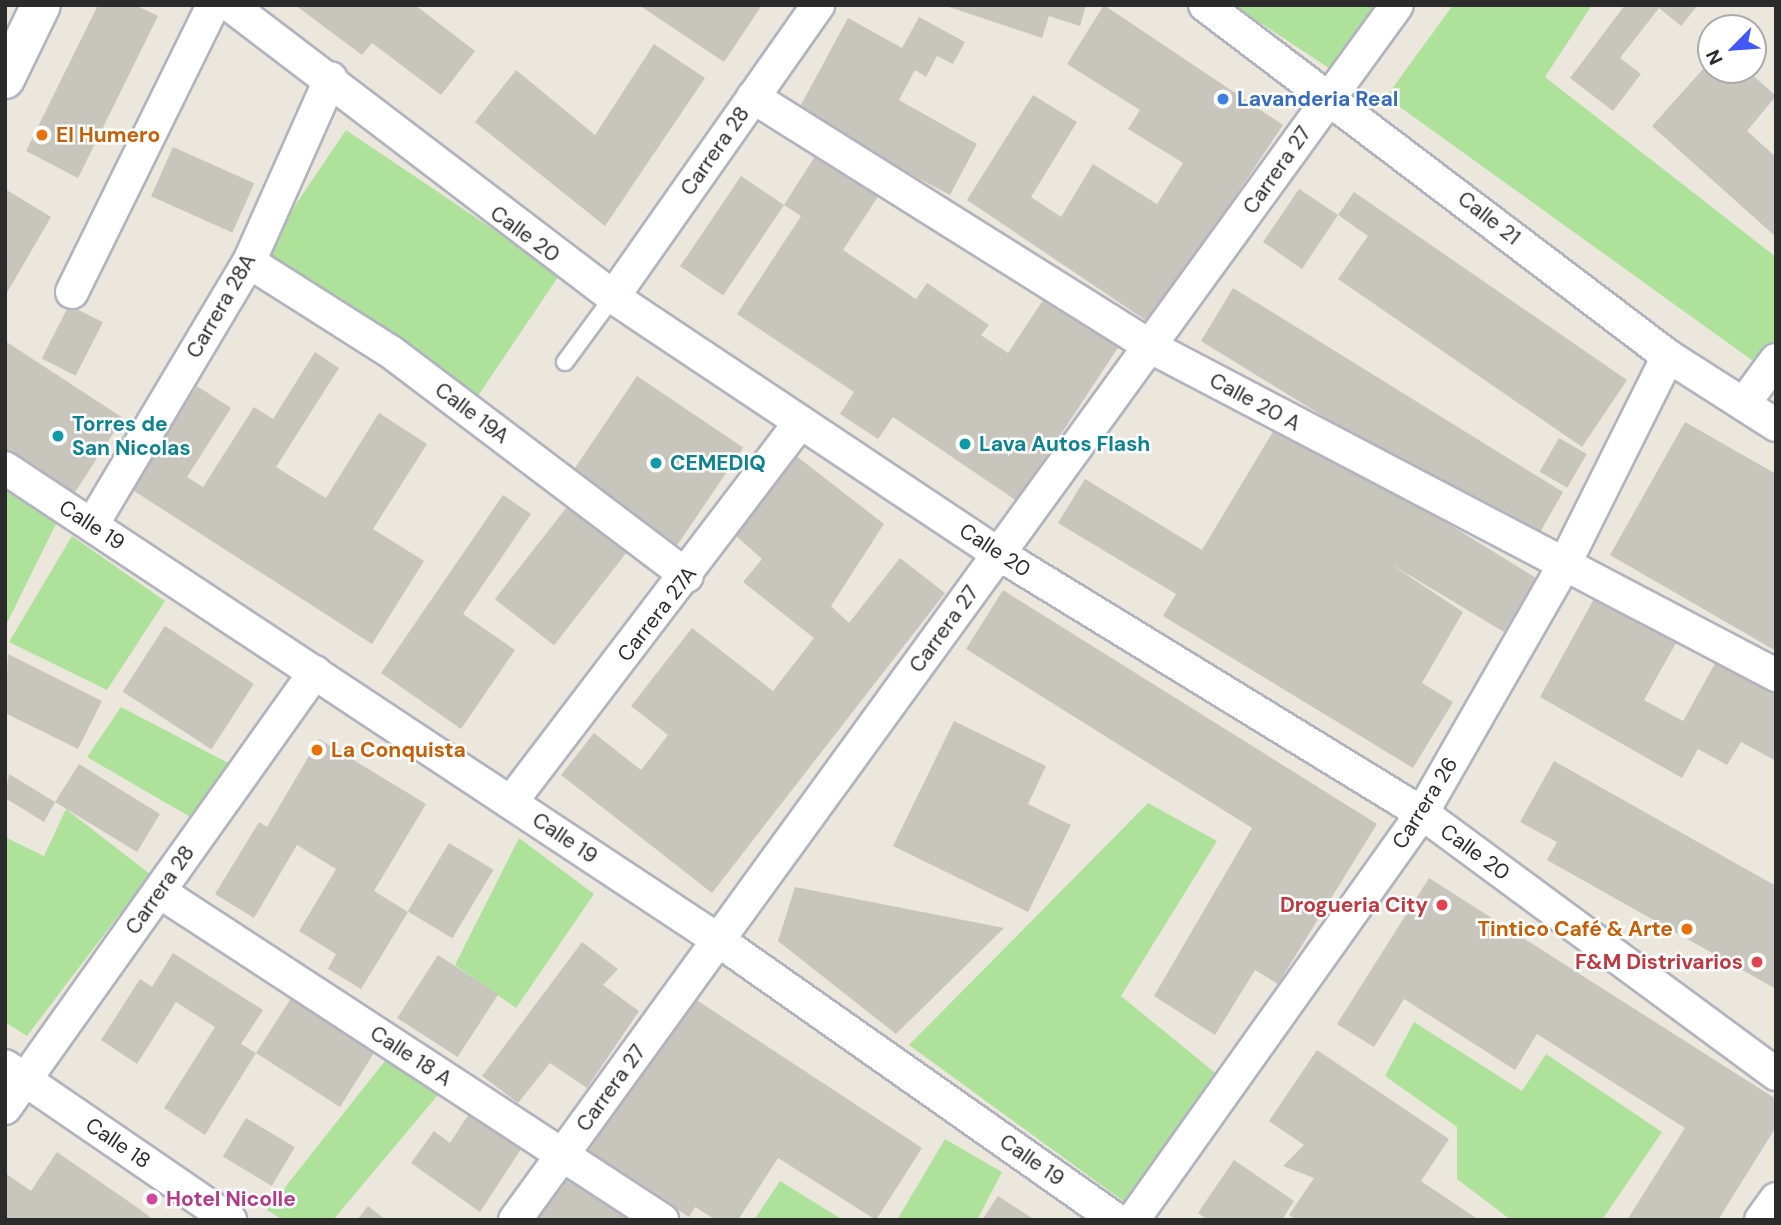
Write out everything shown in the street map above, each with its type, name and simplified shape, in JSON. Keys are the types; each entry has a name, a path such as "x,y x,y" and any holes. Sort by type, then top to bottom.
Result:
{"main road":[{"path":"5,79 41,5"}],"street":[{"path":"72,292 213,5"},
{"name":"Calle 20","path":"230,5 331,78 499,216 613,297 999,554 1422,813 1776,1074"},
{"name":"Carrera 28","path":"613,297 818,5"},
{"name":"Calle 21","path":"1205,5 1330,96 1668,356 1745,402 1776,425"},
{"name":"Carrera 27","path":"515,1220 1152,347 1397,5"},
{"name":"Carrera 28A","path":"92,525 249,262 331,78"},
{"name":"Calle 20 A","path":"752,97 1152,347 1776,675"},
{"name":"Calle 19A","path":"249,262 390,352 687,576"},
{"name":"Carrera 26","path":"1133,1220 1422,813 1564,565 1668,356"},
{"path":"1745,402 1776,360"},
{"name":"Carrera 27A","path":"511,802 687,576 800,422"},
{"name":"Calle 19","path":"5,468 718,940 1118,1220"},
{"name":"Carrera 28","path":"5,1108 15,1073 160,892 315,672"},
{"name":"Calle 18 A","path":"160,892 662,1220"},
{"name":"Calle 18","path":"15,1073 230,1220"},
{"path":"1761,1220 1776,1199"}],"lane":[{"path":"565,362 613,297"}],"green space":[{"path":"1233,5 1393,5 1338,74"},
{"path":"1453,5 1592,5 1545,77 1776,257 1776,360 1767,371 1386,97"},
{"path":"346,130 560,274 478,396 264,252"},
{"path":"5,484 60,516 5,627"},
{"path":"72,536 165,601 107,690 9,642"},
{"path":"121,707 232,765 192,818 87,757"},
{"path":"1148,803 1217,841 1121,996 1219,1076 1130,1206 909,1045"},
{"path":"66,809 150,874 27,1036 5,1022 5,837 44,856"},
{"path":"519,838 594,894 516,1008 455,965"},
{"path":"1414,1022 1522,1091 1546,1054 1662,1132 1602,1220 1511,1220 1457,1179 1457,1127 1385,1076"},
{"path":"392,1052 448,1083 333,1220 283,1220 267,1210"},
{"path":"945,1139 1002,1172 977,1220 897,1220"},
{"path":"780,1181 843,1220 754,1220"}],"building":[{"path":"98,5 135,5 158,16 78,178 26,151"},
{"path":"295,5 415,5 475,51 441,95 372,43 362,55"},
{"path":"639,5 762,5 724,62"},
{"path":"943,5 1086,5 1080,26 1049,16 1042,38"},
{"path":"1104,5 1283,125 1192,261 1200,266 1160,330 967,200 1033,95 1077,122 1031,197 1061,217 1093,164 1157,204 1183,163 1128,129 1140,110 1067,64"},
{"path":"1625,5 1698,5 1681,26 1659,8 1620,58 1641,74 1613,111 1570,78"},
{"path":"919,17 965,42 953,64 937,56 926,77 915,70 899,100 977,144 950,195 796,114 848,18 902,48"},
{"path":"654,44 705,78 605,226 475,122 516,70 595,135"},
{"path":"1697,76 1697,84 1763,84 1776,96 1747,131 1776,157 1776,237 1652,126"},
{"path":"173,147 254,183 232,233 151,196"},
{"path":"817,153 879,195 843,250 916,299 927,283 989,325 981,335 1008,353 1051,288 1125,337 1017,501 893,417 878,439 840,414 854,392 737,314 801,216 784,205"},
{"path":"741,176 784,205 723,295 680,266"},
{"path":"5,189 51,217 5,296"},
{"path":"1299,189 1338,215 1302,269 1263,242"},
{"path":"1354,192 1627,380 1582,447 1338,279 1368,236 1338,215"},
{"path":"1233,288 1563,492 1532,546 1318,421 1321,415 1201,341"},
{"path":"69,305 103,322 76,376 42,358"},
{"name":"Torres de San Nicolas","path":"5,341 123,418 72,497 5,454"},
{"path":"315,352 339,368 276,467 326,498 379,413 427,444 373,529 424,561 372,644 131,489 197,386 231,408 187,477 203,487 254,407 273,419"},
{"name":"CEMEDIQ","path":"637,376 743,448 674,550 568,478"},
{"path":"1280,420 1536,578 1504,632 1389,563 1463,612 1422,683 1453,702 1413,768 1163,616 1176,594 1058,523 1085,479 1202,550"},
{"path":"1685,422 1776,474 1776,651 1610,555"},
{"path":"1559,438 1587,454 1567,488 1540,472"},
{"path":"786,448 884,524 831,606 849,623 900,558 945,593 712,893 561,775 594,733 641,770 668,735 631,706 692,628 773,691 814,638 743,582 762,559 725,526"},
{"path":"503,495 531,514 463,614 515,650 461,729 381,673"},
{"path":"570,503 629,549 554,645 495,599"},
{"path":"1003,590 1377,824 1278,984 1255,970 1215,1035 1154,996 1252,828 966,649"},
{"path":"1595,597 1676,643 1644,700 1683,721 1722,651 1776,681 1776,761 1741,742 1727,765 1698,749 1682,778 1540,697"},
{"path":"165,626 254,684 211,749 123,691"},
{"path":"8,654 102,701 78,749 5,713"},
{"path":"954,721 1046,766 1028,804 1071,825 1028,912 893,846"},
{"path":"319,739 426,804 374,891 408,912 361,989 328,969 336,954 299,931 336,869 297,845 254,918 215,894 259,822 267,827"},
{"path":"1554,761 1776,886 1776,989 1547,860 1557,842 1520,822"},
{"path":"79,764 160,814 137,852 55,802"},
{"path":"9,774 55,802 44,822 5,798"},
{"path":"449,843 494,870 452,938 408,912"},
{"path":"1429,878 1776,1099 1776,1127 1718,1220 1627,1220 1685,1128 1537,1034 1515,1070 1404,999 1374,1047 1337,1024"},
{"path":"795,887 1004,928 896,1034 778,941"},
{"path":"582,942 618,969 603,985 639,1011 587,1088 550,1063 518,1103 482,1076"},
{"path":"173,953 263,1010 241,1044 256,1053 205,1135 164,1108 215,1027 176,1002 137,1064 101,1040 140,979 152,987"},
{"path":"438,955 498,994 458,1057 397,1018"},
{"path":"295,992 379,1045 340,1107 256,1053"},
{"path":"692,997 922,1148 876,1220 778,1158 738,1220 716,1220 695,1207 689,1217 582,1147"},
{"path":"1317,1050 1449,1139 1421,1181 1479,1220 1297,1220 1289,1215 1314,1178 1283,1166 1304,1145 1269,1121"},
{"path":"474,1106 525,1143 480,1212 411,1163 434,1131 450,1143"},
{"path":"246,1118 295,1147 272,1186 223,1157"},
{"path":"57,1152 154,1220 5,1220 5,1173 31,1191"},
{"path":"1234,1160 1294,1201 1282,1220 1208,1220 1198,1213"},
{"path":"559,1173 630,1220 529,1220"},
{"path":"998,1196 1035,1220 982,1220"},
{"path":"368,1206 386,1220 357,1220"}],"place":[{"name":"Lavanderia Real","path":"1223,99"},
{"name":"El Humero","path":"42,135"},
{"name":"Torres de San Nicolas","path":"58,436"},
{"name":"Lava Autos Flash","path":"965,444"},
{"name":"CEMEDIQ","path":"656,463"},
{"name":"La Conquista","path":"317,750"},
{"name":"Drogueria City","path":"1442,905"},
{"name":"Tintico Café & Arte","path":"1687,929"},
{"name":"F&M Distrivarios","path":"1757,962"},
{"name":"Hotel Nicolle","path":"152,1199"}]}
